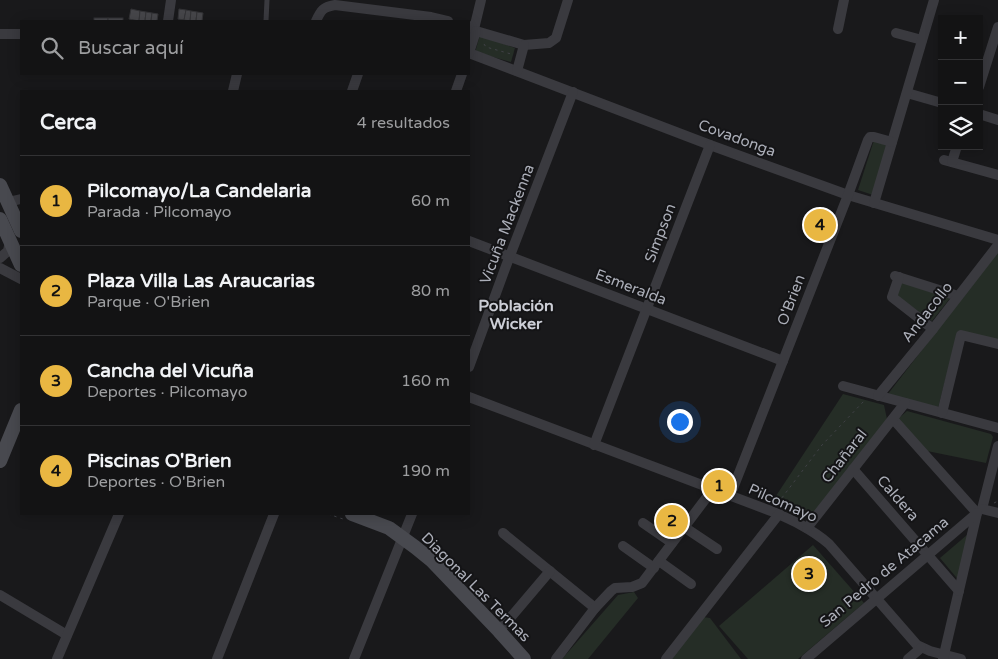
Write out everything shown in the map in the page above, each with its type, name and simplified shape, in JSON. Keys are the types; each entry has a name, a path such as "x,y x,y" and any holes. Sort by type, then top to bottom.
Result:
{"main road":[{"path":"0,185 15,201 20,226"},
{"path":"0,219 20,263"},
{"path":"0,461 20,412"},
{"name":"Diagonal Las Termas","path":"355,515 389,528 431,560 524,659"}],"street":[{"path":"168,20 171,0"},
{"path":"470,47 481,0"},
{"path":"473,28 524,45 549,43 556,38 568,0"},
{"path":"838,29 844,0"},
{"path":"874,202 934,0"},
{"path":"316,20 326,7 335,5 442,20"},
{"path":"983,74 998,27"},
{"path":"896,33 922,40"},
{"path":"0,34 20,34"},
{"path":"517,71 524,45"},
{"name":"Covadonga","path":"470,53 710,145 848,195 998,240"},
{"path":"987,61 998,64"},
{"path":"233,90 237,75"},
{"path":"352,90 358,75"},
{"path":"456,90 462,75"},
{"name":"Vicuña Mackenna","path":"470,364 573,92"},
{"path":"907,93 938,102"},
{"path":"983,115 998,120"},
{"name":"O'Brien","path":"730,496 868,140 870,137 874,137 892,142"},
{"name":"Simpson","path":"594,445 710,145"},
{"path":"955,150 948,161 998,175"},
{"path":"0,258 8,251 10,241"},
{"name":"Esmeralda","path":"470,241 783,361"},
{"name":"Andacollo","path":"874,395 933,329 998,245"},
{"path":"0,268 20,278"},
{"path":"933,329 892,297 897,276 958,296"},
{"path":"942,414 961,335 998,344"},
{"path":"843,386 998,428"},
{"name":"Pilcomayo","path":"470,397 775,513 807,528 833,548 921,648 943,657 961,659"},
{"name":"Chañaral","path":"807,528 905,403"},
{"path":"893,419 979,511 998,513"},
{"path":"943,657 979,511 998,446"},
{"name":"Caldera","path":"853,469 959,591"},
{"path":"556,659 595,608 613,589 632,587 642,583 712,489"},
{"name":"San Pedro de Atacama","path":"806,659 979,511"},
{"path":"666,659 775,513"},
{"path":"57,659 119,515"},
{"path":"217,659 274,515"},
{"path":"354,659 412,515"},
{"path":"643,523 672,543"},
{"path":"684,527 717,550"},
{"path":"503,533 595,608"},
{"path":"623,546 691,584"},
{"path":"499,631 550,571"},
{"path":"0,596 67,635"},
{"path":"908,659 921,648"}],"lane":[{"path":"266,20 267,0"}],"path":[{"path":"473,28 486,47 511,54 517,71"},
{"path":"775,513 822,445 874,395"}],"shaded area":[{"path":"480,35 515,48 511,62 475,52"},
{"path":"874,140 889,144 873,195 858,190"},
{"path":"998,252 998,340 958,331 938,408 888,394"},
{"path":"902,281 951,297 932,321 897,296"},
{"path":"843,394 884,405 887,419 811,518 772,502"},
{"path":"907,411 991,434 993,437 986,463 927,451 898,419"},
{"path":"669,511 687,517 672,536 657,525"},
{"path":"974,529 961,583 940,558"},
{"path":"813,545 864,603 798,659 748,659 719,626"},
{"path":"634,592 638,598 588,659 562,659 618,595"},
{"path":"703,617 710,618 741,659 670,659"}],"building":[{"path":"131,9 140,11 139,20 129,19"},
{"path":"179,9 186,10 184,20 178,19"},
{"path":"186,10 191,11 190,20 184,20"},
{"path":"140,11 146,12 145,20 139,20"},
{"path":"191,11 197,12 196,20 190,20"},
{"path":"146,12 152,13 151,20 145,20"},
{"path":"197,12 203,13 202,20 196,20"},
{"path":"152,13 158,14 157,20 151,20"},
{"path":"94,18 108,18 108,20 94,20"},
{"path":"108,18 123,18 123,20 108,20"}],"place":[{"name":"Piscinas O'Brien","path":"820,225"},
{"name":"Pilcomayo/La Candelaria","path":"719,486"},
{"name":"Plaza Villa Las Araucarias","path":"672,521"},
{"name":"Cancha del Vicuña","path":"809,574"}],"district":[{"name":"Población Wicker","path":"516,314"}]}
